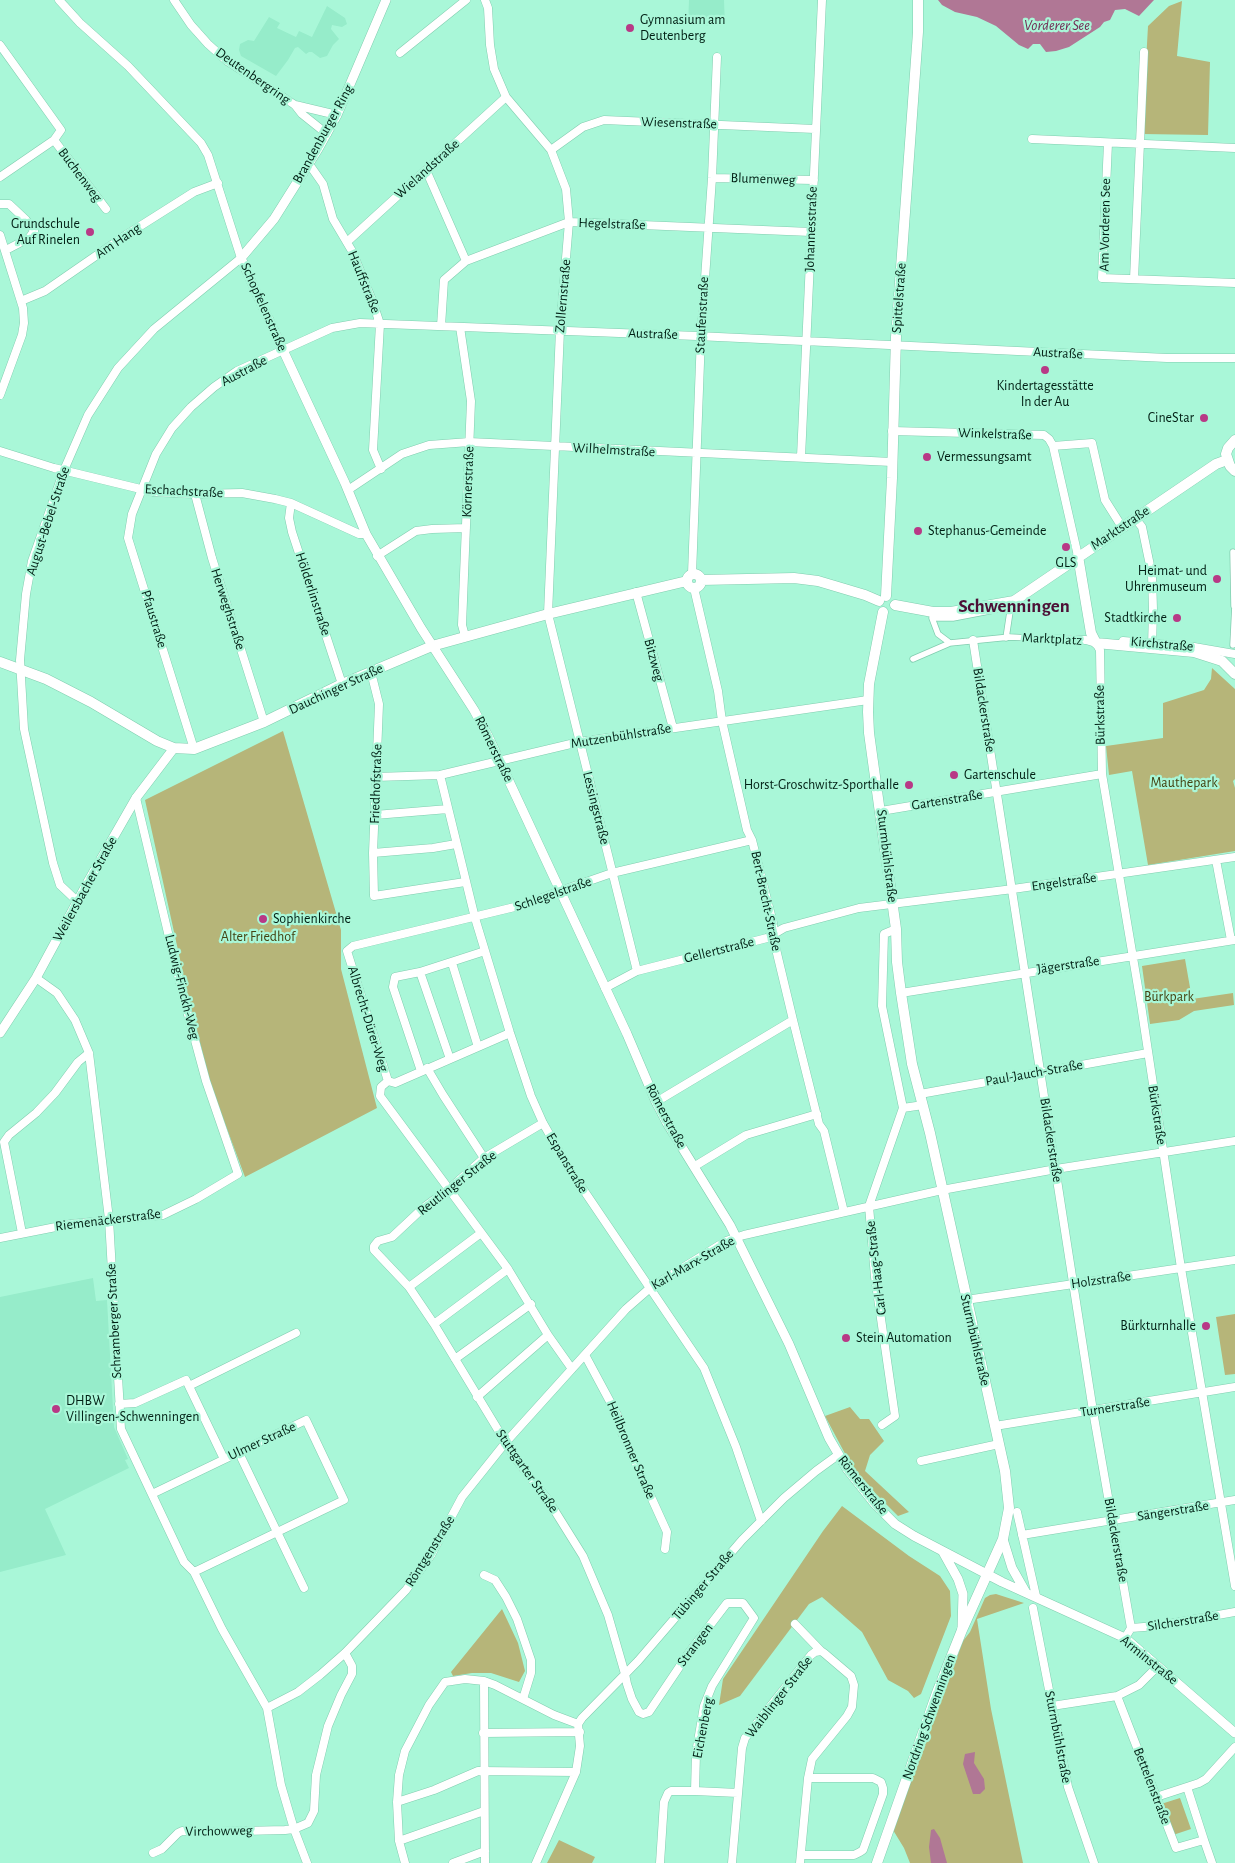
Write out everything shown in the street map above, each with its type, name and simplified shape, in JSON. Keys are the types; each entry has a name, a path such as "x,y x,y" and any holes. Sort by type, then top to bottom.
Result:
{"main road":[{"name":"Spittelstraße","path":"882,598 892,462 895,346 918,32 918,0"},
{"path":"1235,440 1228,448 1227,460 1235,470"},
{"name":"Marktstraße","path":"1012,604 1078,556 1216,464 1227,460"},
{"path":"1078,556 1095,641"},
{"name":"Dauchinger Straße","path":"0,662 46,679 92,702 157,742 174,748 194,749 264,722 342,684 432,646 636,592 694,581 794,578 818,581 882,598"},
{"path":"895,605 891,611 882,612 878,606 882,598 892,599 895,605 932,615 1012,604"},
{"name":"Sturmbühlstraße","path":"882,612 868,700 870,733 896,929 897,962 901,993 912,1064 1005,1470 1009,1508 1002,1539 987,1574"},
{"name":"Kirchstraße","path":"1095,641 1152,645 1194,652 1222,661 1235,674"},
{"name":"Nordring Schwenningen","path":"877,1863 919,1741 962,1630 987,1574"}],"street":[{"name":"Schopfelenstraße","path":"59,0 80,23 128,66 193,132 208,155 241,258 348,490 366,534 377,556 432,646"},
{"name":"Deutenbergring","path":"174,0 191,25 208,44 227,60 295,105 302,114 326,134"},
{"path":"400,53 466,0"},
{"name":"Zollernstraße","path":"485,0 488,8 490,45 494,69 506,96 551,150 566,188 569,222 560,330 548,614"},
{"name":"Johannesstraße","path":"801,457 808,342 815,129 822,0"},
{"name":"Brandenburger Ring","path":"241,258 274,219 337,115 386,1"},
{"name":"Buchenweg","path":"0,45 61,130 54,140 106,209"},
{"path":"1134,279 1144,52"},
{"name":"Staufenstraße","path":"694,581 701,336 712,178 717,57"},
{"name":"Wielandstraße","path":"347,242 506,96"},
{"name":"Deutenbergring","path":"295,105 337,115"},
{"name":"Wiesenstraße","path":"551,150 584,127 604,120 815,129"},
{"path":"1032,139 1235,148"},
{"path":"0,176 54,140"},
{"name":"Am Vorderen See","path":"1108,143 1102,278 1235,282"},
{"name":"Hauffstraße","path":"309,164 323,184 333,219 347,242 372,300 380,324 373,450 381,469"},
{"path":"426,170 466,261"},
{"name":"Blumenweg","path":"712,178 814,180"},
{"name":"Am Hang","path":"21,301 45,291 126,235 194,192 218,183"},
{"path":"0,204 9,204 26,220 34,231 29,238 6,250"},
{"name":"Hegelstraße","path":"441,326 444,280 466,261 569,222 811,232"},
{"path":"0,235 21,301 24,322 22,335 0,395"},
{"name":"August-Bebel-Straße","path":"77,901 60,885 53,863 24,729 19,668 26,594 32,560 64,470 88,415 118,368 154,329 241,258"},
{"name":"Austraße","path":"141,490 156,454 172,428 191,407 214,387 237,371 332,328 360,323 701,336 1167,358 1235,358"},
{"name":"Körnerstraße","path":"460,327 471,401 462,625 465,636"},
{"name":"Winkelstraße","path":"892,431 1044,436 1049,439 1053,446"},
{"name":"Wilhelmstraße","path":"348,490 402,454 429,445 469,442 892,462"},
{"path":"1078,556 1053,446 1092,444 1106,500 1122,527"},
{"name":"Eschachstraße","path":"0,451 141,490 195,494 242,494 291,504 359,534 366,534"},
{"name":"Pfaustraße","path":"141,490 132,514 128,538 194,749"},
{"name":"Herweghstraße","path":"195,494 212,558 264,722"},
{"name":"Hölderlinstraße","path":"291,504 289,518 292,532 342,684"},
{"path":"1136,518 1142,527 1152,575 1152,645"},
{"path":"377,556 416,531 466,528"},
{"path":"1233,552 1233,650"},
{"name":"Bert-Brecht-Straße","path":"694,581 718,691 722,721 747,830 752,840 773,923 773,934 819,1124 824,1131 844,1212"},
{"name":"Bitzweg","path":"636,592 673,728"},
{"name":"Marktplatz","path":"1006,638 1012,604"},
{"name":"Lessingstraße","path":"548,614 637,972"},
{"path":"932,615 938,634 950,643"},
{"name":"Marktplatz","path":"950,643 1006,638 1095,641"},
{"name":"Bildackerstraße","path":"973,640 1093,1411 1131,1628"},
{"name":"Bürkstraße","path":"1095,641 1100,650 1102,774 1120,874 1181,1268 1204,1393 1235,1586"},
{"path":"912,659 950,643"},
{"name":"Kirchstraße","path":"1152,645 1233,650"},
{"name":"Römerstraße","path":"432,646 445,662 474,710 500,761 656,1102 667,1123 695,1166 735,1238 789,1344 838,1456 874,1503 895,1524 987,1574"},
{"name":"Kirchstraße","path":"1194,652 1233,650"},
{"name":"Friedhofstraße","path":"372,672 379,704 373,853 374,896 466,882"},
{"name":"Mutzenbühlstraße","path":"375,777 440,775 579,742 868,700"},
{"name":"Weilersbacher Straße","path":"0,1033 36,978 77,901 136,798 174,748"},
{"name":"Gartenstraße","path":"881,811 1102,774"},
{"name":"Espanstraße","path":"440,775 474,918 510,1034 531,1096 543,1124 568,1167 704,1368 736,1447 760,1521"},
{"name":"Ludwig-Finckh-Weg","path":"136,798 199,1055 238,1174"},
{"path":"375,815 448,809"},
{"name":"Schlegelstraße","path":"353,946 527,904 612,873 752,840"},
{"path":"373,853 456,844"},
{"name":"Engelstraße","path":"893,905 1013,890 1235,857"},
{"path":"1216,860 1233,940"},
{"name":"Gellertstraße","path":"605,988 637,972 767,938 784,928 859,908 893,905"},
{"path":"896,929 884,934 882,1006 903,1108 923,1106"},
{"name":"Jägerstraße","path":"901,993 1233,940"},
{"name":"Albrecht-Dürer-Weg","path":"353,946 348,950 388,1081 395,1084 510,1034"},
{"path":"484,1158 424,1070 394,987 395,977 452,963 485,951"},
{"path":"452,963 478,1047"},
{"path":"420,972 450,1059"},
{"name":"Schramberger Straße","path":"36,978 57,993 75,1020 89,1054 109,1219 121,1429 184,1562 194,1572 222,1629 267,1708"},
{"path":"656,1102 793,1020"},
{"name":"Paul-Jauch-Straße","path":"920,1094 1148,1053"},
{"path":"22,1233 4,1142 9,1135 36,1113 78,1062 89,1054"},
{"path":"388,1081 381,1087 380,1096 508,1269 531,1304 548,1335 572,1369"},
{"name":"Carl-Haag-Straße","path":"882,1425 895,1416 868,1206 903,1108"},
{"path":"695,1166 746,1135 817,1114"},
{"name":"Reutlinger Straße","path":"374,1246 378,1241 392,1237 423,1208 449,1189 484,1158 543,1124"},
{"name":"Karl-Marx-Straße","path":"506,1442 626,1309 650,1288 719,1245 735,1238 942,1190 1056,1169 1235,1141"},
{"name":"Riemenäckerstraße","path":"0,1238 71,1224 163,1215 196,1199 238,1174"},
{"path":"408,1287 482,1234"},
{"name":"Stuttgarter Straße","path":"374,1246 378,1256 408,1287 434,1324 515,1458 548,1500 583,1556 608,1615 632,1699 639,1712 643,1714"},
{"name":"Holzstraße","path":"966,1300 1235,1260"},
{"path":"434,1324 508,1269"},
{"path":"455,1359 531,1304"},
{"path":"189,1386 296,1333"},
{"path":"477,1397 548,1335"},
{"name":"Heilbronner Straße","path":"585,1355 622,1422 622,1433 667,1532 665,1549"},
{"path":"119,1404 135,1403 186,1380 224,1459"},
{"name":"Turnerstraße","path":"995,1426 1235,1388"},
{"name":"Ulmer Straße","path":"152,1494 306,1420 344,1500 194,1572"},
{"name":"Röntgenstraße","path":"267,1708 298,1692 345,1653 406,1590 431,1555 462,1498 506,1442"},
{"path":"922,1461 999,1444"},
{"path":"239,1453 304,1588"},
{"name":"Tübinger Straße","path":"579,1728 760,1521 816,1471 838,1456"},
{"name":"Sängerstraße","path":"1022,1534 1235,1500"},
{"path":"1017,1512 1036,1596"},
{"path":"1002,1539 1012,1568 1026,1592"},
{"path":"943,1551 958,1579 963,1594 962,1630"},
{"name":"Arminstraße","path":"987,1574 1125,1638 1235,1732"},
{"path":"484,1575 496,1580 506,1597 517,1619 531,1660 531,1672 523,1699"},
{"name":"Strangen","path":"643,1714 649,1712 688,1654 727,1603 743,1603 754,1618"},
{"name":"Sturmbühlstraße","path":"1033,1608 1068,1788 1094,1863"},
{"name":"Silcherstraße","path":"1131,1628 1158,1626 1235,1612"},
{"name":"Eichenberg","path":"694,1791 696,1753 704,1706 712,1686 754,1618"},
{"path":"795,1624 818,1652 824,1653 851,1676 854,1685 852,1707 847,1716 812,1760 808,1778 800,1859 854,1855 860,1852 882,1794 881,1782 873,1778 808,1778"},
{"path":"1125,1638 1131,1628"},
{"name":"Waiblinger Straße","path":"732,1863 742,1748 748,1732 810,1655 818,1652"},
{"path":"294,1829 308,1823 314,1811 316,1775 323,1744 337,1703 352,1674 352,1666 345,1653"},
{"path":"1052,1706 1117,1696 1139,1685 1158,1666"},
{"path":"405,1863 400,1841 397,1802 399,1775 405,1751 420,1721 445,1682 465,1679 484,1681 579,1728"},
{"path":"484,1681 485,1863"},
{"name":"Bettelenstraße","path":"1117,1696 1176,1848 1204,1840"},
{"path":"267,1708 281,1785 294,1829 307,1863"},
{"path":"483,1733 579,1728"},
{"path":"536,1863 576,1772 580,1746 579,1728"},
{"path":"1156,1797 1206,1779 1235,1747"},
{"path":"397,1802 434,1790 478,1772 576,1772"},
{"path":"1187,1787 1212,1863"},
{"path":"660,1863 666,1796 672,1792 694,1791 738,1793"},
{"path":"400,1841 484,1811"},
{"name":"Virchowweg","path":"153,1853 162,1849 182,1830 199,1832 294,1829"},
{"path":"453,1863 485,1851"}],"shaded area":[{"path":"689,0 724,0 725,26 688,25"},
{"path":"327,6 345,18 347,24 342,27 332,25 331,29 339,39 327,56 320,58 312,52 306,54 298,47 295,48 276,76 241,56 240,44 248,40 254,41 269,17 280,23 277,28 296,37 299,31 312,37"},
{"name":"DHBW Villingen-Schwenningen","path":"93,1278 96,1301 107,1300 114,1427 128,1459 125,1460 129,1468 45,1509 66,1555 0,1572 0,1297"}],"green space":[{"path":"1182,1 1177,56 1210,62 1208,135 1142,134 1148,26 1169,6"},
{"name":"Mauthepark","path":"1212,668 1235,689 1235,779 1233,781 1235,788 1235,851 1148,865 1132,771 1109,775 1106,746 1163,738 1163,703 1204,690 1211,679"},
{"name":"Alter Friedhof","path":"283,731 341,930 341,969 377,1108 245,1177 211,1086 187,991 145,800"},
{"name":"Bürkpark","path":"1185,959 1192,999 1233,993 1234,1005 1194,1011 1179,1020 1150,1024 1142,966"},
{"path":"1235,1314 1235,1374 1225,1375 1216,1317"},
{"path":"850,1407 860,1419 869,1419 884,1441 870,1455 865,1471 909,1512 898,1516 859,1477 850,1463 825,1416"},
{"path":"842,1506 909,1556 940,1576 950,1591 951,1616 921,1694 914,1698 908,1691 888,1680 862,1632 822,1597 809,1604 740,1696 719,1705 723,1679"},
{"path":"996,1594 1024,1603 977,1619 991,1709 1023,1863 910,1863 904,1848 893,1830 963,1641 970,1632 985,1598"},
{"path":"502,1609 518,1643 525,1671 519,1682 491,1673 453,1676 451,1672"},
{"path":"1180,1798 1191,1829 1173,1835 1161,1804"},
{"path":"559,1840 595,1857 592,1863 547,1863"}],"water":[{"name":"Vorderer See","path":"938,0 1154,0 1139,16 1125,9 1115,10 1110,20 1104,22 1100,27 1069,47 1046,52 1040,44 1033,44 1028,49 1019,45 996,26 977,17 955,12 942,5"},
{"path":"975,1752 974,1763 984,1779 985,1789 980,1794 973,1794 963,1764 965,1754"},
{"path":"934,1829 940,1838 947,1863 931,1863 929,1847 931,1830"}],"place":[{"name":"Gymnasium am Deutenberg","path":"630,28"},
{"name":"Grundschule Auf Rinelen","path":"90,232"},
{"name":"Kindertagesstätte In der Au","path":"1045,370"},
{"name":"CineStar","path":"1204,418"},
{"name":"Vermessungsamt","path":"927,457"},
{"name":"Stephanus-Gemeinde","path":"918,531"},
{"name":"GLS","path":"1066,547"},
{"name":"Heimat- und Uhrenmuseum","path":"1217,579"},
{"name":"Stadtkirche","path":"1177,618"},
{"name":"Gartenschule","path":"954,775"},
{"name":"Horst-Groschwitz-Sporthalle","path":"909,785"},
{"name":"Sophienkirche","path":"263,919"},
{"name":"Bürkturnhalle","path":"1206,1326"},
{"name":"Stein Automation","path":"846,1338"},
{"name":"DHBW Villingen-Schwenningen","path":"56,1409"}],"district":[{"name":"Schwenningen","path":"1014,606"}]}
